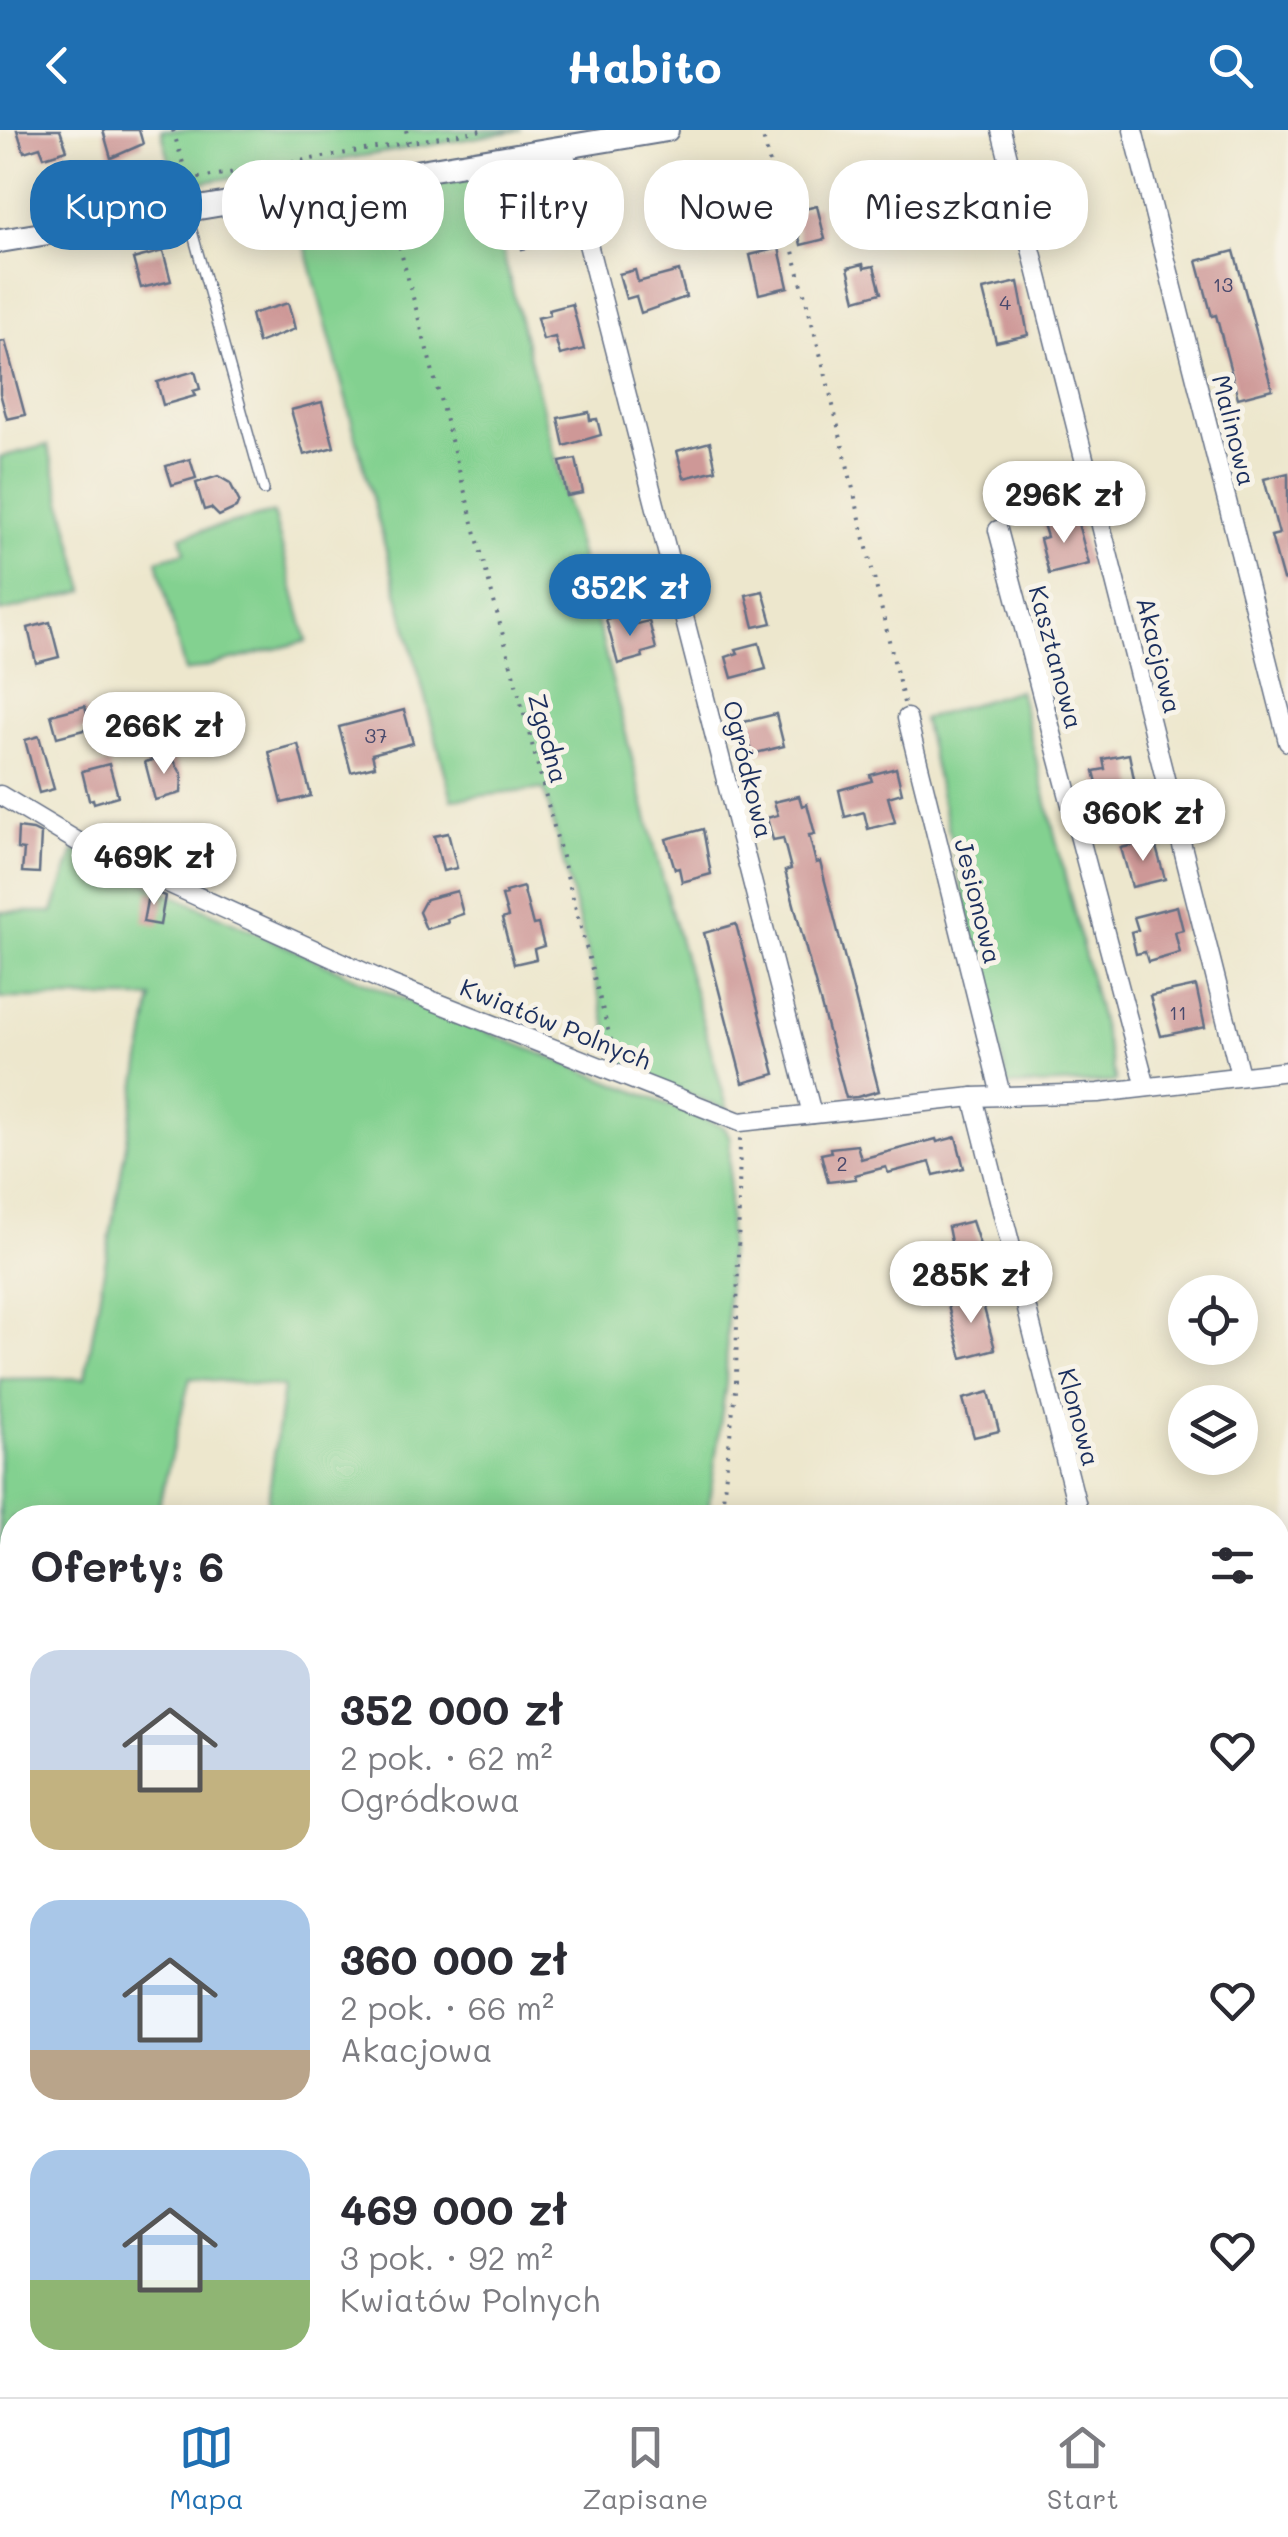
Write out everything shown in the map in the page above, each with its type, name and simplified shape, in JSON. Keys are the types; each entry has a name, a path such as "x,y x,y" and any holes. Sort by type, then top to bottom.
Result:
{"street":[{"path":"444,166 667,130"},
{"name":"Akacjowa","path":"1001,130 1240,1075"},
{"name":"Malinowa","path":"1133,130 1288,742"},
{"name":"Ogródkowa","path":"564,146 812,1114"},
{"path":"0,242 30,237"},
{"name":"Kasztanowa","path":"998,530 1146,1087"},
{"name":"Jesionowa","path":"908,718 1002,1095"},
{"name":"Kwiatów Polnych","path":"0,795 80,843 390,984 740,1122"},
{"path":"740,1122 973,1097 1098,1093 1288,1071"},
{"name":"Klonowa","path":"973,1097 1077,1505"}],"lane":[{"path":"192,250 264,490"}],"path":[{"path":"172,130 182,160"},
{"path":"406,130 409,142"},
{"path":"202,178 482,130"},
{"path":"761,130 826,376 908,718"},
{"name":"Zgodna","path":"401,250 621,1075"},
{"path":"722,1505 736,1380 740,1122"}],"green space":[{"path":"161,130 521,130 339,160 222,160 222,179 202,183 202,160 169,160"},
{"path":"464,178 464,250 502,250 670,907 728,1110 618,1068 544,789 452,799 306,250 444,250 444,182"},
{"path":"48,445 85,591 0,612 0,457"},
{"path":"273,513 307,641 185,672 157,560 185,552 181,536"},
{"path":"1019,690 1116,1082 1008,1086 923,719"},
{"path":"74,850 387,992 724,1127 730,1138 726,1383 709,1505 268,1505 283,1387 190,1378 159,1505 0,1505 0,1379 85,1378 152,998 0,998 0,912 53,912"}],"building":[{"path":"17,130 60,130 67,150 44,157 40,147 24,152"},
{"path":"103,130 139,130 143,144 111,158"},
{"path":"817,206 825,239 809,243 809,208"},
{"path":"779,250 788,287 759,294 750,255"},
{"path":"163,251 171,281 141,288 133,259"},
{"path":"1234,251 1272,389 1238,398 1197,261"},
{"path":"863,264 864,268 874,266 881,293 856,300 848,268"},
{"path":"635,270 638,282 679,271 686,297 641,313 636,296 626,299 619,274"},
{"path":"1018,282 1028,335 996,342 983,290"},
{"path":"288,303 295,329 258,343 251,314"},
{"path":"572,304 584,349 560,355 555,337 543,340 537,318"},
{"path":"5,341 25,415 7,419 0,393 0,342"},
{"path":"195,371 200,389 193,391 195,396 163,405 157,382"},
{"path":"322,402 334,447 304,455 291,410"},
{"path":"589,412 590,420 597,419 601,435 564,446 558,418"},
{"path":"710,442 716,470 684,478 677,451"},
{"path":"190,459 196,478 172,485 166,466"},
{"path":"576,459 583,493 567,496 560,462"},
{"path":"1288,473 1288,579 1283,580 1271,536 1279,534 1264,479"},
{"path":"218,476 230,483 239,501 236,508 219,516 211,508 204,510 196,483"},
{"path":"1076,516 1089,564 1049,574 1040,539 1047,537 1043,524"},
{"path":"763,591 772,623 754,627 746,595"},
{"path":"626,614 629,626 649,621 656,649 618,664 606,619"},
{"path":"50,622 59,657 36,663 28,628"},
{"path":"759,643 766,669 732,678 726,657 738,653 736,649"},
{"path":"85,706 91,728 57,737 51,715"},
{"path":"404,710 413,743 372,754 375,766 351,772 339,727"},
{"path":"776,714 784,746 752,754 744,722"},
{"path":"39,736 54,789 39,793 25,740"},
{"path":"298,744 311,796 282,803 269,752"},
{"path":"1129,754 1138,799 1103,807 1094,771 1105,769 1103,759"},
{"path":"171,755 182,775 181,793 155,800 145,762"},
{"path":"109,764 118,796 94,803 89,800 82,771"},
{"path":"896,768 902,793 888,797 895,822 868,829 864,812 845,817 839,790 872,781 870,775"},
{"path":"799,796 802,806 807,804 815,834 809,835 816,863 820,862 879,1091 857,1097 846,1098 785,871 791,869 783,838 773,840 767,818 778,815 774,802"},
{"path":"18,828 41,834 39,873 22,872 24,850 17,849"},
{"path":"703,829 711,874 682,882 666,839"},
{"path":"448,833 457,868 443,871 434,836"},
{"path":"1154,840 1165,879 1132,887 1121,848"},
{"path":"523,887 533,925 538,924 544,946 534,949 536,959 514,964 502,919 508,917 502,896"},
{"path":"149,890 165,896 160,925 143,922"},
{"path":"457,891 463,914 426,929 419,912 426,899"},
{"path":"1177,906 1183,930 1175,932 1180,953 1148,962 1145,952 1136,954 1131,932 1138,930 1134,917"},
{"path":"736,924 775,1074 743,1083 704,933"},
{"path":"1196,986 1205,1027 1161,1036 1150,996"},
{"path":"956,1137 964,1168 934,1175 930,1162 888,1173 886,1167 855,1175 856,1179 828,1182 821,1154 831,1152 830,1148 857,1145 861,1159"},
{"path":"972,1221 983,1254 955,1262 948,1227"},
{"path":"980,1293 995,1349 962,1358 947,1302"},
{"path":"989,1392 999,1431 974,1437 963,1399"}]}
